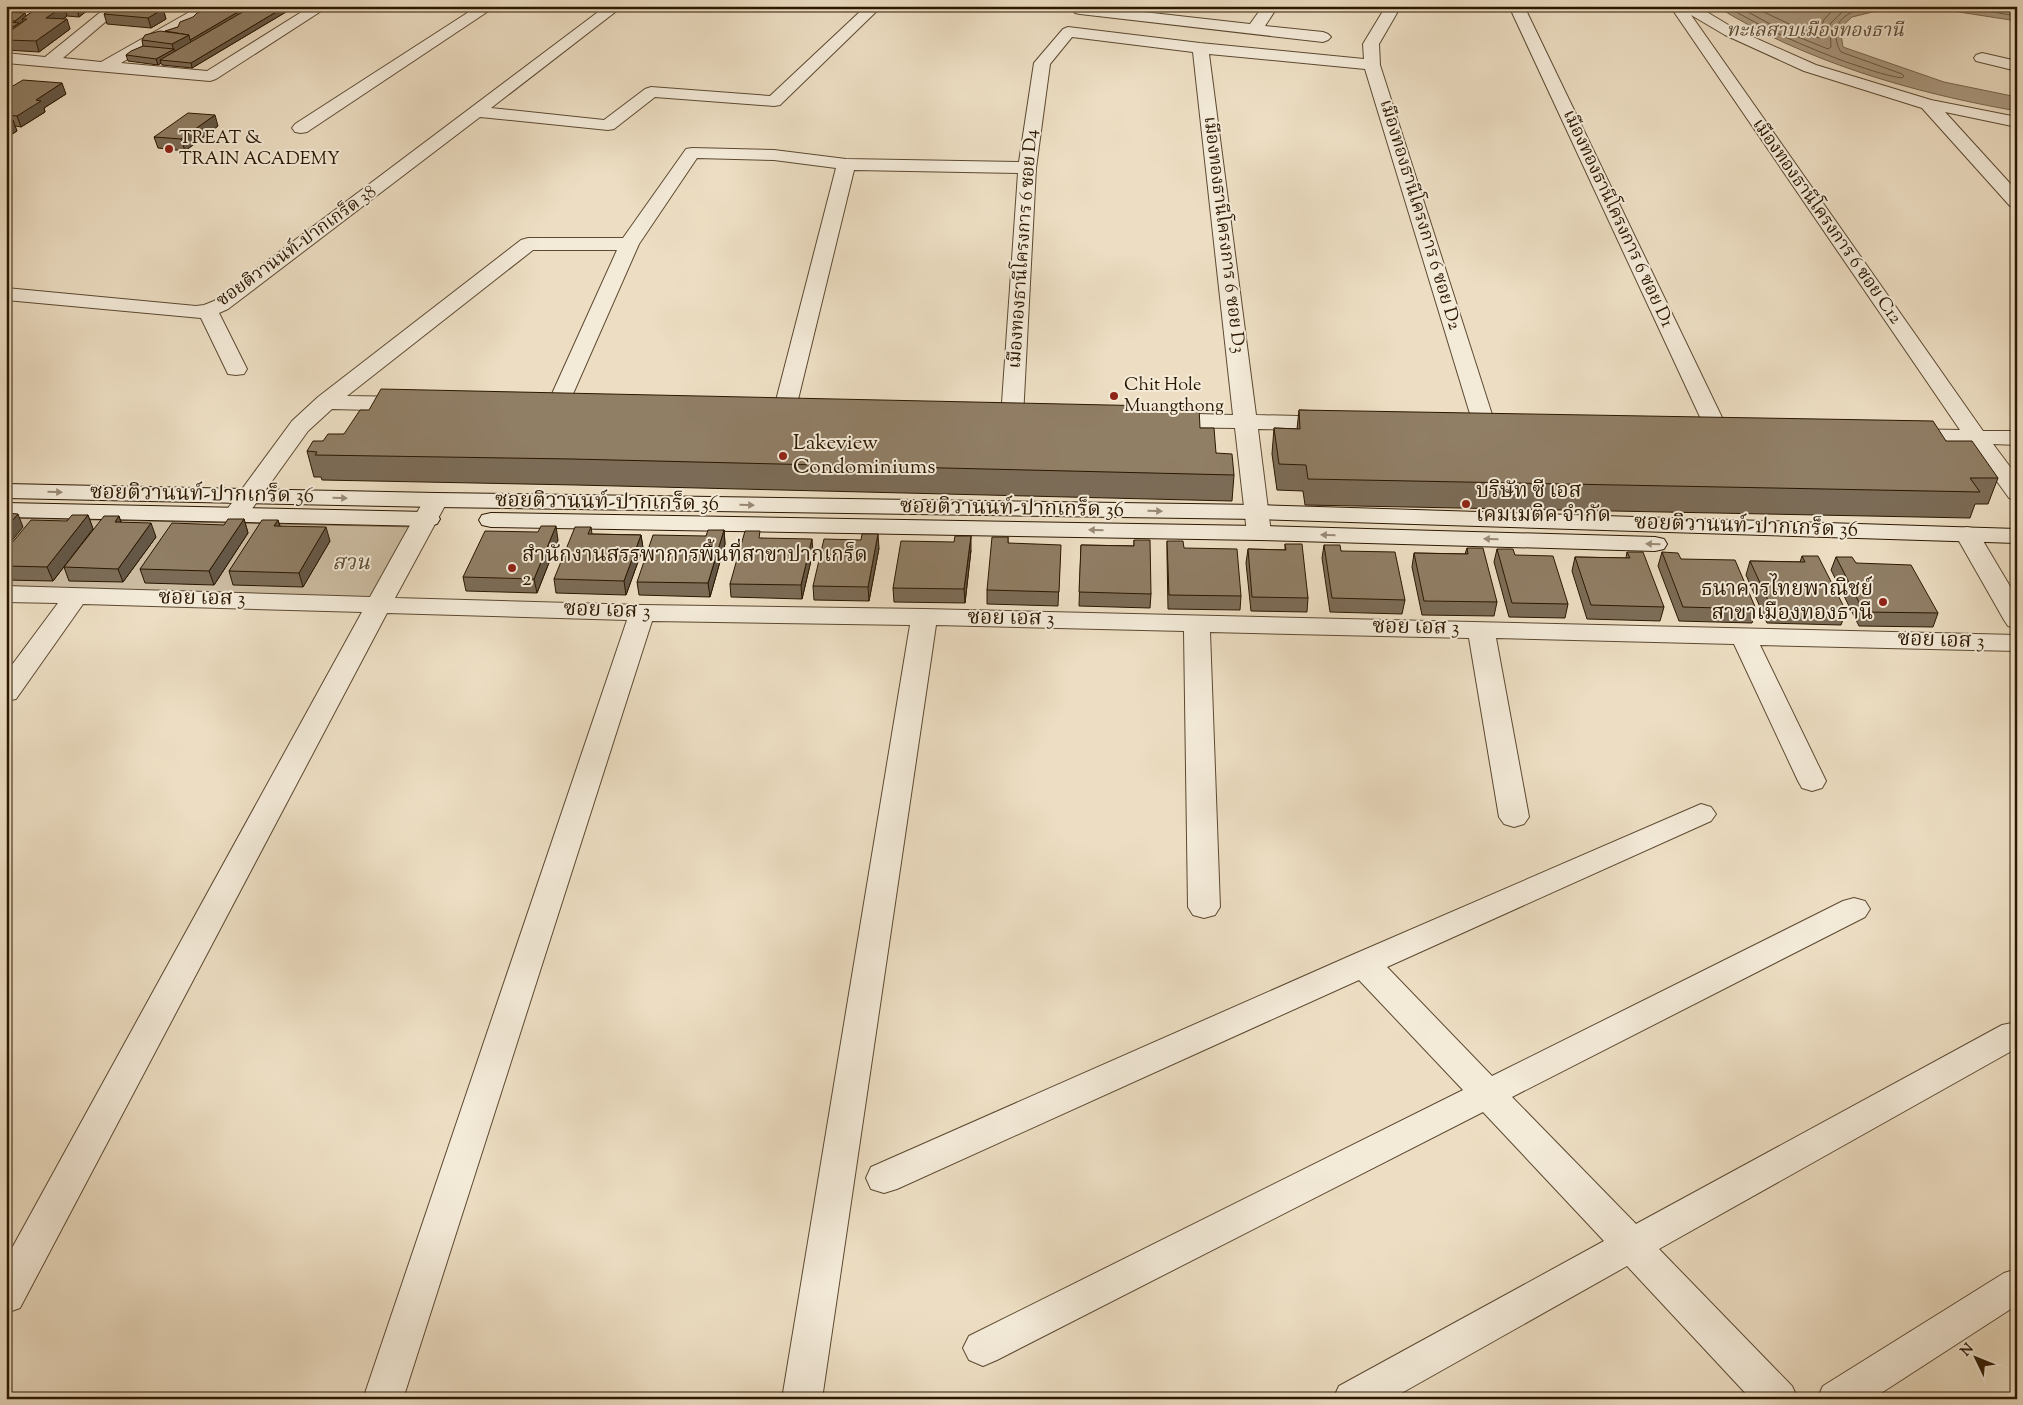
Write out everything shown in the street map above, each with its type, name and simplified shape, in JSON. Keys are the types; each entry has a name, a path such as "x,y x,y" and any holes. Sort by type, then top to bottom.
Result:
{"street":[{"path":"50,61 117,6"},
{"path":"105,66 210,6"},
{"path":"6,58 210,76 322,6"},
{"path":"301,128 488,6"},
{"name":"ซอยติวานนท์-ปากเกร็ด 38","path":"6,294 196,312 208,311 221,305 616,6"},
{"path":"476,112 608,125 651,92 774,101 875,6"},
{"path":"1083,6 1080,10 1324,37"},
{"path":"1254,30 1271,6"},
{"name":"เมืองทองธานีโครงการ 6 ซอย D2","path":"1394,6 1371,44 1372,65 1484,427"},
{"name":"เมืองทองธานีโครงการ 6 ซอย D1","path":"1516,6 1718,432"},
{"name":"เมืองทองธานีโครงการ 6 ซอย C12","path":"1677,6 1976,437 2017,493"},
{"path":"1686,6 1730,32 1810,68 1928,104 2017,122"},
{"name":"เมืองทองธานีโครงการ 6 ซอย D4","path":"1012,417 1027,168 1042,63 1068,32 1200,48"},
{"path":"1200,48 1372,65"},
{"name":"เมืองทองธานีโครงการ 6 ซอย D3","path":"1200,48 1259,523"},
{"path":"1982,58 2017,66"},
{"path":"1928,104 2017,202"},
{"path":"557,407 629,244 692,153 774,155 846,164 1027,168"},
{"path":"784,412 846,164"},
{"path":"235,515 251,496 300,426 326,402 528,244 629,244"},
{"path":"208,311 236,369"},
{"path":"326,402 432,404"},
{"path":"1139,420 1356,424"},
{"path":"1886,435 2017,438"},
{"name":"ซอยติวานนท์-ปากเกร็ด 36","path":"6,490 251,496 431,510"},
{"name":"ซอยติวานนท์-ปากเกร็ด 36","path":"6,510 235,515 431,510 1259,523 1972,543 2017,536"},
{"path":"6,1296 431,510"},
{"path":"1972,543 2017,620"},
{"name":"ซอยติวานนท์-ปากเกร็ด 36","path":"1972,543 2017,553"},
{"name":"ซอย เอส 3","path":"6,594 642,613 924,617 2017,643"},
{"path":"6,693 76,596"},
{"path":"383,1399 642,613"},
{"path":"802,1399 924,617"},
{"path":"1197,623 1204,907"},
{"path":"1481,630 1514,817"},
{"path":"1743,636 1812,781"},
{"path":"884,1178 1701,814"},
{"path":"983,1348 1854,909"},
{"path":"1363,963 1778,1399"},
{"path":"1353,1399 2014,1034"},
{"path":"1836,1399 2017,1285"}],"green space":[{"name":"สวน","path":"6,518 418,527 379,604 6,593"}],"water":[{"name":"ทะเลสาบเมืองทองธานี","path":"1716,6 2017,6 2017,21 1946,10 1889,8 1852,17 1840,28 1843,47 1944,82 2017,97 2017,111 1939,95 1861,73 1786,44"}],"building":[{"path":"40,6 64,6 46,18 67,19 36,41 6,40 6,34 27,19 22,19"},
{"path":"117,6 163,9 148,18 104,14"},
{"path":"211,6 248,6 190,40 189,35 165,31 178,27 180,22 193,17"},
{"path":"253,6 286,6 191,63 160,60"},
{"path":"6,12 25,13 15,21 6,21"},
{"path":"6,22 19,23 6,31"},
{"path":"160,31 189,35 172,44 142,40 145,35"},
{"path":"143,46 174,49 156,59 126,55"},
{"path":"23,80 62,83 36,100 41,101 17,116 6,115 6,90"},
{"path":"188,113 215,115 181,139 154,137"},
{"path":"6,120 13,120 6,125"},
{"path":"381,389 1199,407 1200,428 1214,428 1216,453 1232,454 1234,475 572,459 315,455 317,452 307,451 313,441 323,441 328,434 344,434 360,410 369,410"},
{"path":"1299,410 1933,421 1946,441 1972,441 1998,478 1970,478 1980,492 1308,479 1306,465 1279,464 1274,428 1300,429"},
{"path":"6,513 18,514 6,528"},
{"path":"72,515 88,515 47,567 6,566 6,550 31,520 67,521"},
{"path":"104,516 119,516 115,522 151,523 118,569 64,567"},
{"path":"228,519 244,519 209,571 140,569 172,523 224,525"},
{"path":"262,520 278,520 274,526 326,527 299,573 229,571"},
{"name":"สำนักงานสรรพาการพื้นที่สาขาปากเกร็ด 2","path":"541,526 556,526 534,579 463,577 485,531 538,532"},
{"path":"575,527 591,527 588,534 641,535 624,581 554,579"},
{"path":"708,530 724,530 708,583 637,582 653,535 706,536"},
{"path":"745,531 760,531 759,538 812,539 801,585 730,584"},
{"path":"862,534 878,534 868,587 813,586 824,539 861,540"},
{"path":"955,536 971,536 964,589 893,588 901,541 954,542"},
{"path":"992,537 1008,537 1008,543 1061,545 1059,592 987,590"},
{"path":"1134,540 1150,540 1151,594 1079,592 1081,545 1134,546"},
{"path":"1167,541 1183,541 1184,548 1237,549 1241,596 1169,595"},
{"path":"1285,544 1302,544 1308,598 1252,597 1248,549 1286,550"},
{"path":"1324,545 1340,545 1341,551 1395,552 1405,600 1332,598"},
{"path":"1467,548 1483,548 1497,602 1424,601 1414,553 1468,554"},
{"path":"1497,549 1513,549 1515,555 1553,556 1568,604 1512,603"},
{"path":"1627,552 1643,552 1664,607 1591,605 1575,557 1630,558"},
{"path":"1662,552 1678,553 1681,559 1735,560 1756,609 1683,607"},
{"path":"1802,556 1818,556 1846,611 1772,609 1750,561 1805,562"},
{"path":"1836,557 1852,557 1856,563 1911,565 1938,613 1864,612"}],"place":[{"name":"TREAT & TRAIN ACADEMY","path":"169,149"},
{"name":"Chit Hole Muangthong","path":"1114,396"},
{"name":"Lakeview Condominiums","path":"783,456"},
{"name":"บริษัท ซี เอส เคมเมติค จำกัด","path":"1466,504"},
{"name":"สำนักงานสรรพาการพื้นที่สาขาปากเกร็ด 2","path":"512,568"},
{"name":"ธนาคารไทยพาณิชย์ สาขาเมืองทองธานี","path":"1883,602"}]}
